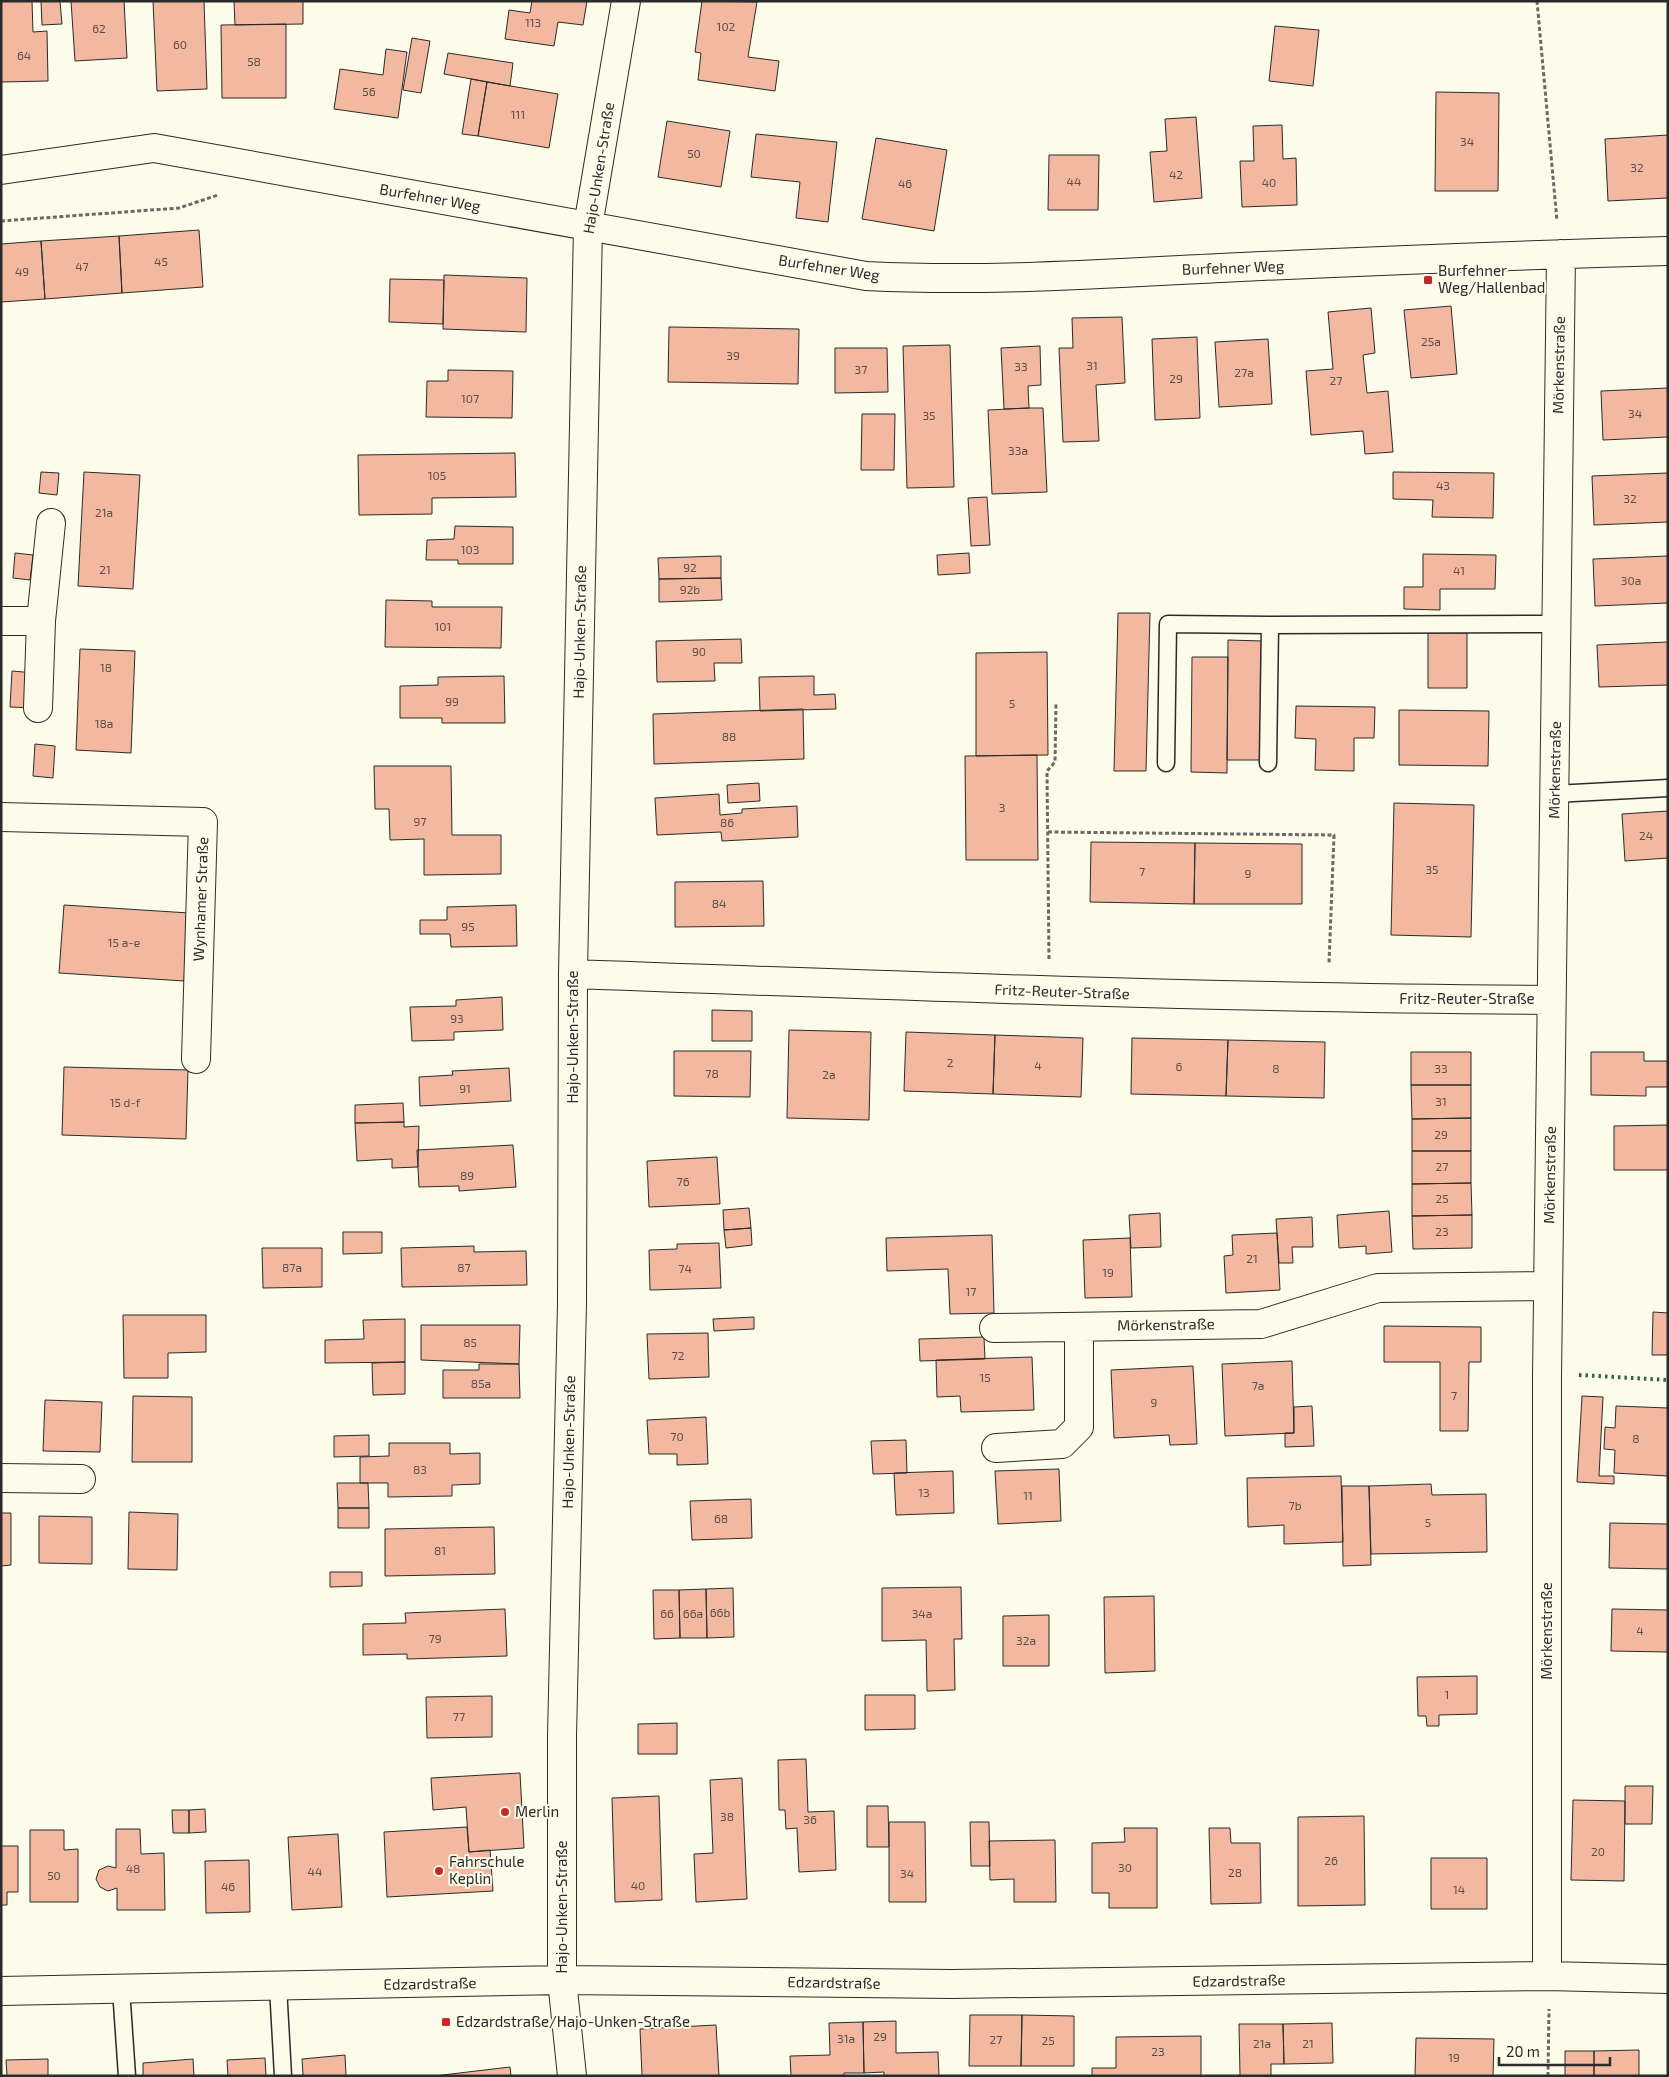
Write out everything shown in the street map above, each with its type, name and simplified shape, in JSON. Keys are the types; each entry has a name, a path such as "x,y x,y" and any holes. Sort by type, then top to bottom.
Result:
{"street":[{"name":"Hajo-Unken-Straße","path":"572,2076 562,1980 562,1736 572,1303 573,974 588,226 626,1"},
{"name":"Burfehner Weg","path":"1,170 154,148 866,276 924,279 1024,279 1560,254 1668,251"},
{"name":"Mörkenstraße","path":"1547,1976 1548,1286 1560,254"},
{"path":"38,708 41,622 51,523"},
{"path":"1,621 41,622"},
{"name":"Wynhamer Straße","path":"1,817 203,822 196,1059"},
{"name":"Fritz-Reuter-Straße","path":"573,974 1049,992 1328,999 1552,1000"},
{"name":"Mörkenstraße","path":"994,1328 1261,1324 1378,1288 1548,1286"},
{"path":"996,1448 1062,1444 1079,1427 1079,1327"},
{"path":"1,1478 81,1479"},
{"name":"Edzardstraße","path":"1,1991 562,1980 952,1984 1547,1976 1668,1979"}],"lane":[{"path":"1166,763 1168,624 1556,624"},
{"path":"1268,763 1270,625"},
{"path":"1554,794 1668,788"},
{"path":"278,1986 283,2076"},
{"path":"121,1989 127,2076"}],"path":[{"path":"1537,1 1560,254"},
{"path":"1,221 179,208 222,193"},
{"path":"1049,992 1047,771 1055,762 1056,704"},
{"path":"1048,832 1334,834 1328,999"},
{"path":"1547,1976 1550,2017 1548,2076"}],"building":[{"path":"1,1 32,1 33,32 47,31 48,81 1,82"},
{"path":"41,1 60,1 62,24 42,25"},
{"path":"71,1 124,1 127,58 75,61"},
{"path":"153,1 204,1 207,89 157,91"},
{"path":"234,1 303,1 303,24 235,25"},
{"path":"532,1 587,1 583,25 558,22 554,46 505,39 509,10 530,13"},
{"path":"702,1 757,2 748,57 779,61 775,91 698,80 701,53 695,52"},
{"path":"286,24 286,98 222,98 221,25"},
{"path":"1275,26 1319,30 1313,86 1269,81"},
{"path":"412,38 430,41 421,93 403,90"},
{"path":"386,49 407,52 398,118 334,109 340,69 383,75"},
{"path":"448,53 513,63 510,86 444,74"},
{"path":"471,79 487,82 478,136 462,134"},
{"path":"487,82 558,94 549,148 478,136"},
{"path":"1436,92 1499,93 1498,191 1435,191"},
{"path":"1196,117 1202,198 1154,202 1150,152 1167,151 1165,119"},
{"path":"667,121 730,131 721,187 658,177"},
{"path":"1282,125 1283,159 1296,158 1297,205 1242,207 1240,161 1254,161 1253,126"},
{"path":"756,134 837,142 828,222 796,218 800,182 751,177"},
{"path":"1668,135 1668,198 1608,201 1605,139"},
{"path":"876,138 947,150 934,231 862,219"},
{"path":"1049,155 1099,155 1098,210 1048,210"},
{"path":"199,230 203,287 122,293 119,236"},
{"path":"119,236 122,293 45,299 41,241"},
{"path":"41,241 45,299 1,302 1,244"},
{"path":"444,275 527,278 526,332 443,329"},
{"path":"390,279 444,280 443,324 389,322"},
{"path":"1451,306 1457,374 1411,378 1404,310"},
{"path":"1371,308 1375,353 1363,355 1367,393 1388,391 1393,452 1365,454 1363,431 1311,435 1306,371 1333,369 1328,312"},
{"path":"1122,317 1125,383 1096,385 1099,441 1063,442 1059,348 1073,348 1072,318"},
{"path":"669,327 799,329 798,384 668,382"},
{"path":"1197,337 1200,418 1155,420 1152,339"},
{"path":"1268,339 1272,404 1219,407 1215,342"},
{"path":"950,345 954,487 907,488 903,346"},
{"path":"1040,346 1041,385 1028,386 1029,408 1004,409 1001,348"},
{"path":"835,348 887,348 888,392 835,393"},
{"path":"448,370 513,371 512,418 426,417 427,381 448,381"},
{"path":"1668,388 1668,437 1603,440 1601,391"},
{"path":"1043,408 1047,492 992,494 988,410"},
{"path":"862,414 895,414 894,470 861,470"},
{"path":"515,453 516,497 432,498 432,514 359,515 358,455"},
{"path":"41,472 59,473 57,495 39,493"},
{"path":"84,472 140,475 133,589 78,586"},
{"path":"1393,472 1494,473 1493,518 1432,517 1433,500 1393,499"},
{"path":"1668,473 1668,522 1594,525 1592,476"},
{"path":"987,497 990,545 971,546 968,498"},
{"path":"455,526 513,527 513,564 458,564 458,560 426,560 427,540 454,539"},
{"path":"15,553 33,555 30,580 13,578"},
{"path":"969,553 970,573 938,575 937,555"},
{"path":"1423,554 1496,555 1495,589 1440,589 1440,610 1404,609 1404,587 1423,587"},
{"path":"721,556 721,578 659,579 658,558"},
{"path":"1668,556 1668,603 1595,606 1593,559"},
{"path":"721,578 722,600 659,602 659,579"},
{"path":"386,600 432,601 432,607 502,607 501,648 385,647"},
{"path":"1118,613 1150,613 1146,771 1114,771"},
{"path":"1428,633 1467,633 1467,688 1428,688"},
{"path":"741,639 742,663 714,663 715,681 657,682 656,641"},
{"path":"1228,640 1262,641 1261,760 1227,760"},
{"path":"1668,642 1668,685 1599,687 1597,645"},
{"path":"80,649 135,651 131,753 76,750"},
{"path":"1047,652 1048,755 976,756 976,653"},
{"path":"1192,657 1228,657 1227,773 1191,772"},
{"path":"12,671 35,673 34,708 10,707"},
{"path":"504,676 505,723 442,723 442,718 400,718 400,686 438,685 438,677"},
{"path":"814,676 814,695 835,694 836,709 760,711 759,677"},
{"path":"1296,706 1375,707 1374,738 1354,738 1354,771 1315,770 1316,739 1295,738"},
{"path":"803,709 804,759 654,764 653,714"},
{"path":"1399,710 1489,711 1488,766 1399,765"},
{"path":"35,744 55,746 53,778 33,776"},
{"path":"1037,755 1038,860 966,860 965,756"},
{"path":"374,766 451,766 452,835 501,835 501,874 424,875 424,839 390,840 389,809 375,809"},
{"path":"759,783 760,801 728,803 727,785"},
{"path":"719,794 720,815 742,813 742,809 797,806 798,837 722,841 721,832 657,835 655,798"},
{"path":"1394,803 1474,805 1471,937 1391,935"},
{"path":"1668,811 1668,858 1625,861 1622,814"},
{"path":"1091,842 1195,843 1194,904 1090,902"},
{"path":"1195,843 1302,844 1302,904 1194,904"},
{"path":"763,881 764,926 675,927 675,882"},
{"path":"64,905 189,913 184,981 59,973"},
{"path":"516,905 517,946 451,947 450,934 420,934 420,920 447,920 447,907"},
{"path":"502,997 503,1030 454,1032 454,1040 412,1041 410,1007 456,1006 456,1000"},
{"path":"712,1010 752,1011 752,1041 712,1041"},
{"path":"789,1030 871,1032 869,1120 787,1118"},
{"path":"906,1032 995,1035 993,1094 904,1091"},
{"path":"995,1035 1083,1038 1081,1097 993,1094"},
{"path":"1132,1038 1228,1040 1226,1096 1131,1094"},
{"path":"1228,1040 1325,1042 1324,1098 1226,1096"},
{"path":"674,1051 751,1051 750,1097 674,1096"},
{"path":"1411,1052 1471,1052 1471,1085 1411,1085"},
{"path":"1591,1052 1644,1052 1644,1061 1668,1061 1668,1087 1646,1087 1646,1096 1591,1095"},
{"path":"64,1067 188,1070 186,1139 62,1135"},
{"path":"509,1068 511,1101 420,1106 419,1077 453,1075 452,1071"},
{"path":"1411,1085 1471,1085 1471,1118 1412,1119"},
{"path":"403,1103 404,1122 355,1123 355,1105"},
{"path":"1471,1118 1471,1151 1412,1151 1412,1119"},
{"path":"404,1122 404,1127 419,1126 418,1167 392,1168 392,1159 357,1161 355,1123"},
{"path":"1668,1125 1668,1170 1614,1170 1614,1126"},
{"path":"513,1145 516,1187 459,1191 459,1186 419,1187 417,1150"},
{"path":"1412,1151 1471,1151 1471,1183 1412,1184"},
{"path":"717,1157 720,1204 649,1207 647,1161"},
{"path":"1471,1183 1472,1215 1412,1216 1412,1184"},
{"path":"749,1208 751,1228 724,1230 723,1210"},
{"path":"1389,1211 1392,1252 1366,1254 1366,1246 1339,1248 1337,1215"},
{"path":"1160,1213 1161,1247 1131,1248 1129,1215"},
{"path":"1472,1215 1472,1248 1413,1249 1412,1216"},
{"path":"1312,1217 1313,1247 1292,1247 1293,1263 1279,1263 1276,1219"},
{"path":"751,1228 752,1245 726,1248 724,1230"},
{"path":"343,1232 382,1232 382,1253 343,1254"},
{"path":"1277,1233 1280,1290 1226,1293 1224,1256 1233,1255 1232,1235"},
{"path":"992,1235 994,1313 950,1314 948,1269 887,1271 886,1238"},
{"path":"1130,1238 1132,1297 1085,1298 1083,1240"},
{"path":"719,1243 721,1288 650,1290 649,1250 677,1249 677,1244"},
{"path":"474,1246 474,1252 526,1251 527,1285 402,1287 401,1248"},
{"path":"262,1248 322,1248 322,1287 263,1288"},
{"path":"1653,1312 1668,1313 1668,1355 1652,1355"},
{"path":"123,1315 206,1315 206,1352 168,1353 168,1378 124,1378"},
{"path":"754,1317 754,1329 714,1331 713,1319"},
{"path":"405,1319 405,1362 325,1363 325,1340 364,1339 363,1320"},
{"path":"421,1325 520,1325 519,1364 421,1360"},
{"path":"1384,1326 1481,1327 1481,1362 1469,1362 1468,1431 1440,1431 1440,1362 1384,1362"},
{"path":"708,1333 709,1377 649,1379 647,1334"},
{"path":"984,1337 985,1359 920,1361 919,1339"},
{"path":"1032,1357 1034,1410 961,1412 960,1396 937,1397 936,1360"},
{"path":"1292,1361 1294,1433 1225,1436 1222,1364"},
{"path":"405,1362 405,1394 373,1395 372,1363"},
{"path":"479,1364 519,1364 520,1398 443,1398 443,1370 479,1370"},
{"path":"1193,1366 1197,1444 1170,1445 1169,1435 1114,1438 1111,1370"},
{"path":"133,1396 192,1397 192,1462 132,1462"},
{"path":"1582,1396 1603,1397 1599,1476 1614,1476 1614,1484 1577,1482"},
{"path":"45,1400 102,1402 100,1452 43,1451"},
{"path":"1312,1406 1314,1446 1285,1447 1285,1433 1294,1433 1294,1407"},
{"path":"1616,1406 1668,1408 1668,1476 1614,1473 1615,1450 1604,1449 1605,1427 1615,1428"},
{"path":"706,1417 708,1464 677,1465 677,1454 649,1454 647,1420"},
{"path":"369,1435 369,1456 334,1457 334,1436"},
{"path":"906,1440 907,1473 873,1474 871,1441"},
{"path":"389,1443 450,1443 450,1454 480,1453 480,1484 452,1485 452,1496 388,1497 388,1483 360,1483 360,1457 389,1456"},
{"path":"1059,1469 1061,1521 998,1524 995,1471"},
{"path":"953,1471 954,1513 896,1515 894,1473"},
{"path":"1341,1476 1343,1542 1284,1544 1284,1525 1248,1527 1247,1478"},
{"path":"337,1483 368,1483 369,1508 338,1508"},
{"path":"1431,1484 1432,1495 1486,1494 1487,1552 1371,1554 1369,1486"},
{"path":"1342,1486 1369,1486 1371,1565 1343,1566"},
{"path":"751,1499 752,1538 692,1540 690,1501"},
{"path":"338,1508 369,1508 369,1528 338,1528"},
{"path":"129,1512 178,1514 177,1570 128,1569"},
{"path":"1,1513 11,1513 11,1565 1,1566"},
{"path":"39,1516 92,1517 92,1564 39,1563"},
{"path":"1610,1523 1668,1524 1668,1569 1609,1568"},
{"path":"494,1527 495,1574 385,1576 385,1529"},
{"path":"330,1572 362,1572 362,1586 330,1587"},
{"path":"961,1587 962,1639 954,1639 955,1690 927,1691 926,1640 882,1641 882,1588"},
{"path":"733,1588 734,1637 707,1638 706,1589"},
{"path":"706,1589 707,1638 680,1638 679,1590"},
{"path":"653,1590 679,1590 680,1638 654,1639"},
{"path":"1154,1596 1155,1671 1105,1673 1104,1597"},
{"path":"505,1609 507,1656 407,1659 407,1654 363,1655 363,1624 406,1623 405,1613"},
{"path":"1612,1609 1668,1610 1668,1652 1611,1651"},
{"path":"1049,1615 1049,1666 1003,1666 1003,1616"},
{"path":"1477,1676 1477,1714 1439,1715 1439,1726 1427,1726 1426,1716 1418,1716 1417,1677"},
{"path":"865,1695 915,1695 915,1729 865,1730"},
{"path":"492,1696 492,1737 427,1738 426,1697"},
{"path":"677,1723 677,1754 638,1754 638,1724"},
{"path":"806,1759 808,1812 834,1811 836,1870 799,1872 797,1828 786,1829 785,1810 779,1810 778,1760"},
{"path":"520,1773 524,1848 469,1852 466,1807 433,1810 431,1778"},
{"path":"742,1778 747,1899 696,1902 694,1854 713,1853 710,1780"},
{"path":"1625,1786 1653,1786 1652,1824 1625,1824"},
{"path":"659,1796 662,1900 615,1902 612,1798"},
{"path":"1573,1800 1625,1801 1624,1881 1571,1880"},
{"path":"867,1806 888,1806 889,1847 867,1847"},
{"path":"205,1809 206,1832 189,1833 189,1810"},
{"path":"172,1810 189,1810 189,1833 173,1833"},
{"path":"1364,1816 1365,1905 1298,1906 1298,1817"},
{"path":"889,1822 925,1822 926,1902 889,1902"},
{"path":"970,1822 989,1822 990,1866 971,1866"},
{"name":"Fahrschule Keplin","path":"467,1827 469,1852 490,1850 493,1891 387,1897 384,1832"},
{"path":"1124,1828 1157,1828 1157,1908 1109,1908 1109,1893 1092,1893 1092,1843 1125,1842"},
{"path":"1209,1828 1230,1828 1231,1843 1260,1843 1261,1903 1211,1904"},
{"path":"116,1829 140,1829 141,1854 164,1853 165,1910 117,1910 117,1888 108,1891 100,1887 96,1879 99,1870 108,1866 116,1868"},
{"path":"30,1830 64,1830 64,1850 78,1849 78,1902 30,1902"},
{"path":"338,1834 342,1907 292,1910 288,1837"},
{"path":"1055,1840 1056,1902 1014,1902 1014,1879 990,1880 989,1841"},
{"path":"1,1846 18,1846 18,1892 7,1892 7,1905 1,1905"},
{"path":"1431,1858 1487,1858 1487,1909 1431,1909"},
{"path":"249,1860 250,1912 206,1913 205,1861"},
{"path":"970,2015 1022,2015 1021,2066 969,2066"},
{"path":"1022,2015 1074,2016 1074,2066 1021,2066"},
{"path":"896,2021 896,2053 938,2052 939,2076 884,2076 884,2072 864,2073 863,2022"},
{"path":"863,2022 864,2073 844,2073 844,2076 791,2076 790,2056 830,2055 829,2023"},
{"path":"1332,2023 1333,2063 1284,2064 1283,2024"},
{"path":"1239,2024 1283,2024 1284,2064 1271,2064 1271,2076 1240,2076"},
{"path":"716,2025 719,2076 642,2076 640,2029"},
{"path":"1201,2036 1201,2076 1092,2076 1092,2068 1116,2068 1116,2037"},
{"path":"1416,2038 1494,2039 1493,2076 1415,2076"},
{"path":"1639,2050 1639,2076 1594,2076 1594,2051"},
{"path":"1565,2051 1594,2051 1594,2076 1565,2076"},
{"path":"345,2055 346,2076 300,2076 303,2075 302,2059"},
{"path":"265,2058 266,2076 228,2076 227,2060"},
{"path":"48,2059 48,2076 7,2076 6,2060"},
{"path":"193,2059 194,2076 143,2076 143,2063"},
{"path":"510,2067 511,2076 434,2076"}],"hedge":[{"path":"1579,1375 1668,1380"}],"place":[{"name":"Burfehner Weg/Hallenbad","path":"1428,280"},
{"name":"Merlin","path":"505,1812"},
{"name":"Fahrschule Keplin","path":"439,1871"},
{"name":"Edzardstraße/Hajo-Unken-Straße","path":"446,2022"}]}
